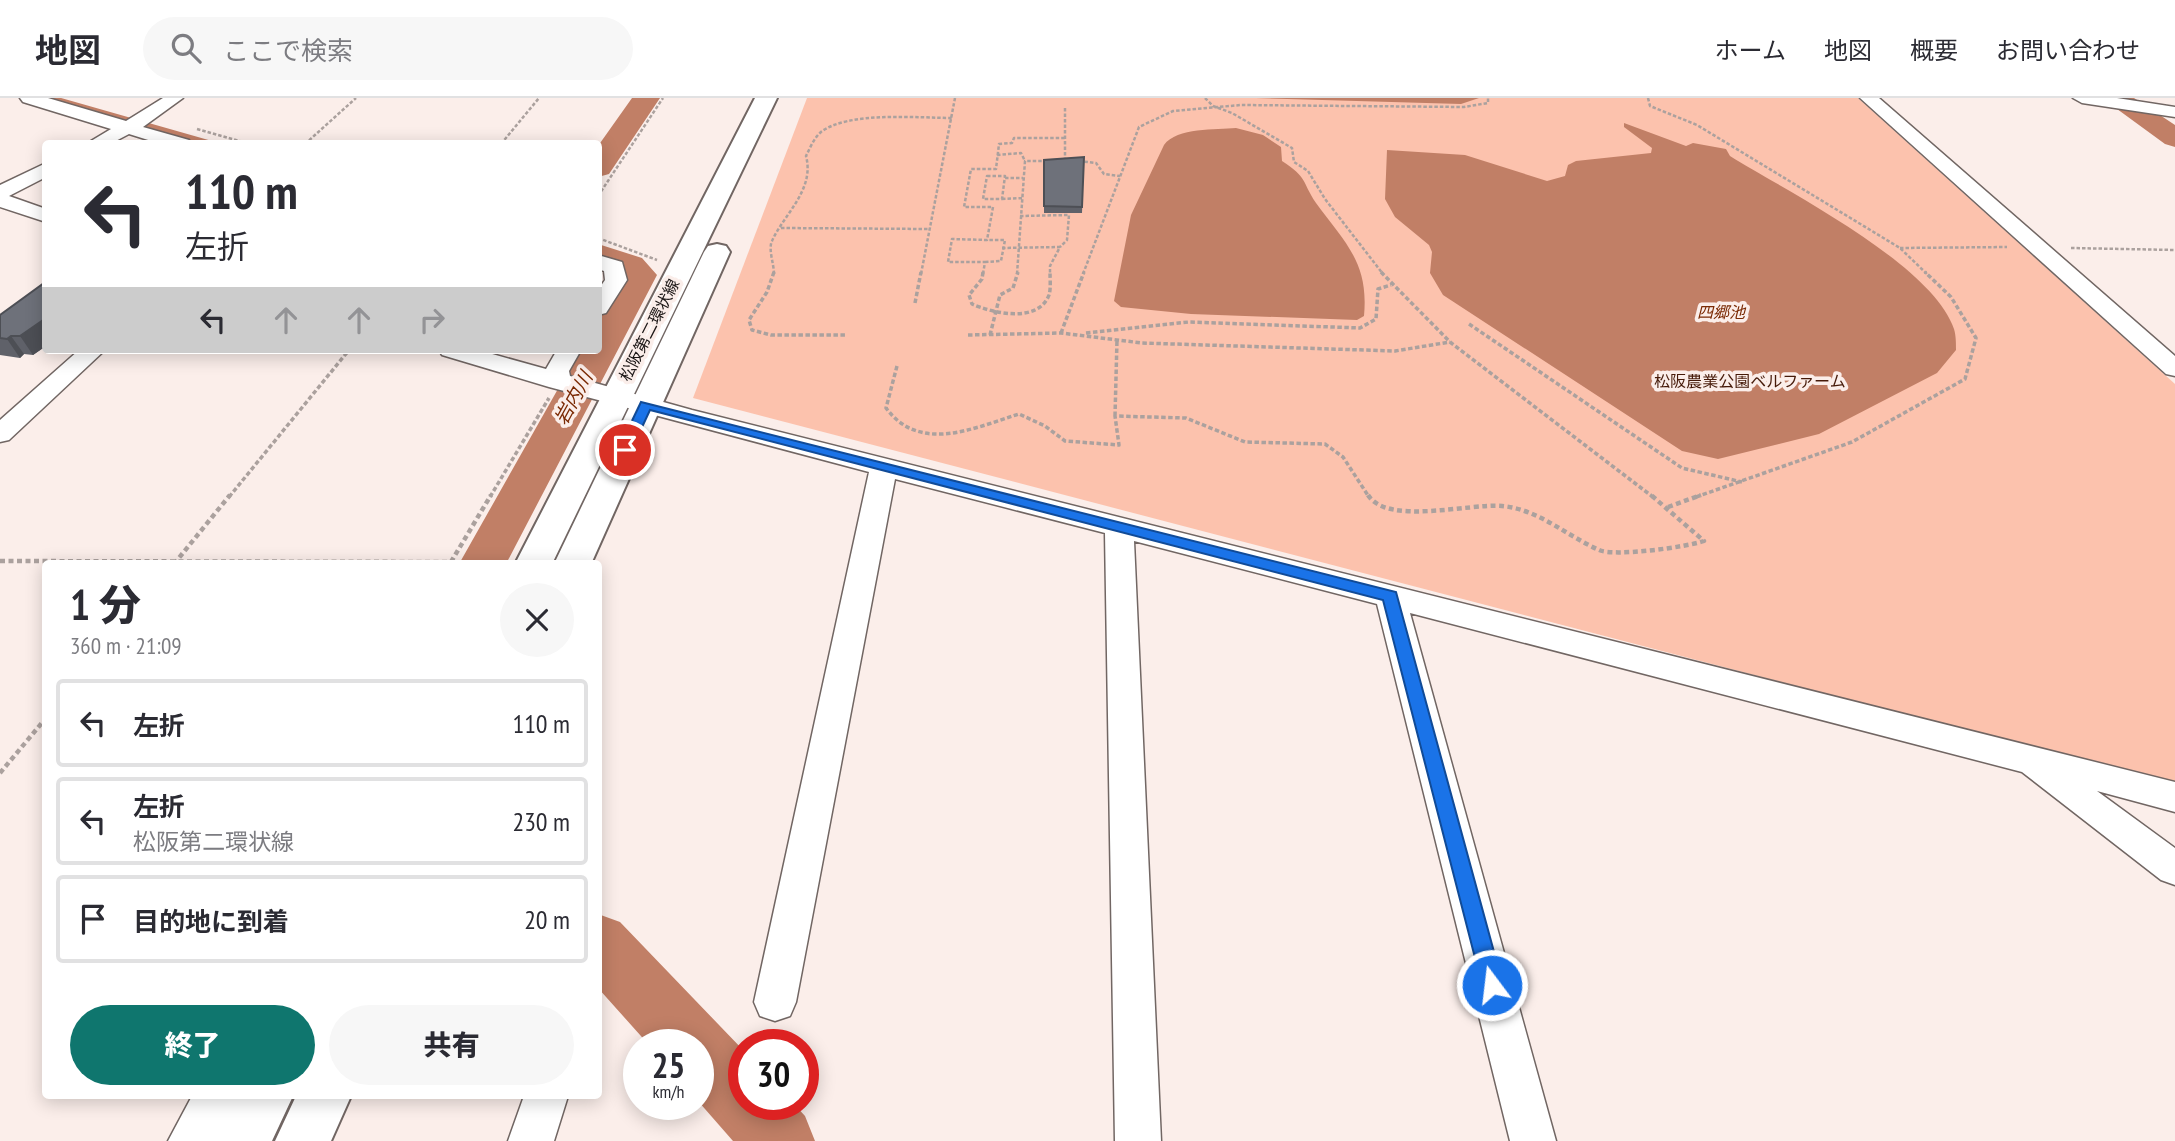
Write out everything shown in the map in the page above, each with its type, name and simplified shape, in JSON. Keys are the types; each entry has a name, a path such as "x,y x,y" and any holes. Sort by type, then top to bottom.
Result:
{"main road":[{"name":"松阪第二環状線","path":"535,560 606,395 682,265 766,98"},
{"name":"松阪第二環状線","path":"574,560 788,98"},
{"path":"243,1141 264,1099"},
{"path":"303,1141 323,1099"}],"street":[{"path":"29,98 133,124 172,140"},
{"path":"103,140 174,98"},
{"path":"1870,98 2175,369"},
{"path":"2082,98 2175,112"},
{"path":"2130,104 2175,130"},
{"path":"0,193 42,171"},
{"path":"0,200 42,215"},
{"path":"602,262 614,267 617,280 602,302"},
{"path":"0,434 89,354"},
{"path":"464,354 559,383 2175,797"},
{"path":"559,383 557,371 567,354"},
{"path":"775,1002 884,467"},
{"path":"1119,526 1138,1141"},
{"path":"1390,596 1533,1141"},
{"path":"2022,756 2175,869"},
{"path":"191,1141 214,1099"},
{"path":"531,1141 545,1099"}],"path":[{"path":"309,140 356,98"},
{"path":"504,140 539,98"},
{"path":"602,191 663,98"},
{"path":"915,303 955,98"},
{"path":"1115,416 1185,418 1245,442 1325,444 1343,457 1372,502 1387,508 1418,511 1502,506 1533,514 1602,552 1685,548 1703,541 1667,508 1450,342 1391,285 1325,199 1308,172 1294,162 1292,148 1232,113 1213,106 1205,98"},
{"path":"1061,333 1139,127 1171,112 1213,106 1279,103 1464,107 1488,103 1488,98"},
{"path":"1647,98 1650,106 1697,125 1900,248 1951,297 1976,338 1965,379 1852,442 1667,508"},
{"path":"1065,108 1065,161 1096,163 1104,174 1120,176"},
{"path":"847,335 771,335 752,330 750,320 772,283 777,269 770,244 808,178 810,164 806,156 820,132 856,121 953,118"},
{"path":"996,176 999,144 1012,143 1014,138 1065,138"},
{"path":"990,335 1000,295 1013,288 1017,280 1025,161 1021,153 998,155"},
{"path":"1025,161 1052,161"},
{"path":"987,240 993,207 964,207 971,169 996,169"},
{"path":"1022,198 983,199 987,176 1023,178"},
{"path":"1002,199 1005,178"},
{"path":"985,262 982,279 969,295 972,304 994,312 1018,315 1031,312 1044,303 1049,295 1050,266 1067,240 1069,215 1020,216"},
{"path":"781,228 929,229"},
{"path":"952,239 987,240 1005,240 1001,261 948,262 952,239"},
{"path":"602,240 650,258 682,265"},
{"path":"1002,248 1060,247"},
{"path":"1900,248 2012,247"},
{"path":"2038,247 2175,250"},
{"path":"1078,334 1189,322 1360,328 1376,319 1378,289 1391,285"},
{"path":"1469,324 1682,468 1742,482"},
{"path":"968,335 1061,333 1142,343 1395,351 1450,342"},
{"path":"897,366 886,408 899,425 934,435 972,428 1019,414 1045,426 1065,442 1119,445 1115,416 1117,340"},
{"path":"177,560 346,354"},
{"path":"452,560 559,383"},
{"path":"0,561 42,561"},
{"path":"0,773 42,723"}],"green space":[{"name":"松阪農業公園ベルファーム","path":"807,98 1858,98 2175,384 2175,785 693,398"}],"water":[{"path":"1256,98 1479,98 1461,104"},
{"name":"四郷池","path":"1624,123 1686,146 1693,143 1726,149 1730,156 1856,232 1889,255 1940,304 1954,329 1956,350 1937,373 1819,434 1718,459 1682,451 1443,295 1430,273 1432,252 1429,245 1395,217 1385,199 1387,150 1465,155 1547,181 1565,176 1568,165 1576,161 1651,153 1652,148 1624,127"},
{"path":"1236,128 1263,135 1281,147 1282,161 1300,176 1353,254 1363,281 1364,316 1357,320 1191,314 1121,307 1114,301 1131,215 1164,145 1170,139 1187,132"}],"building":[{"path":"1084,157 1082,207 1044,206 1044,160"},
{"path":"42,284 42,321 20,336 7,339 0,338 0,315"}],"waterway":[{"path":"52,98 199,140"},
{"name":"岩内川","path":"602,162 646,98"},
{"path":"2116,98 2175,138"},
{"name":"岩内川","path":"602,255 630,265 640,275 602,345"},
{"name":"岩内川","path":"484,560 597,354"},
{"name":"岩内川","path":"602,946 677,1029"},
{"name":"岩内川","path":"714,1068 728,1084"},
{"name":"岩内川","path":"761,1120 780,1141"}],"route":[{"path":"625,450 646,405 1390,596 1492,985"}]}
